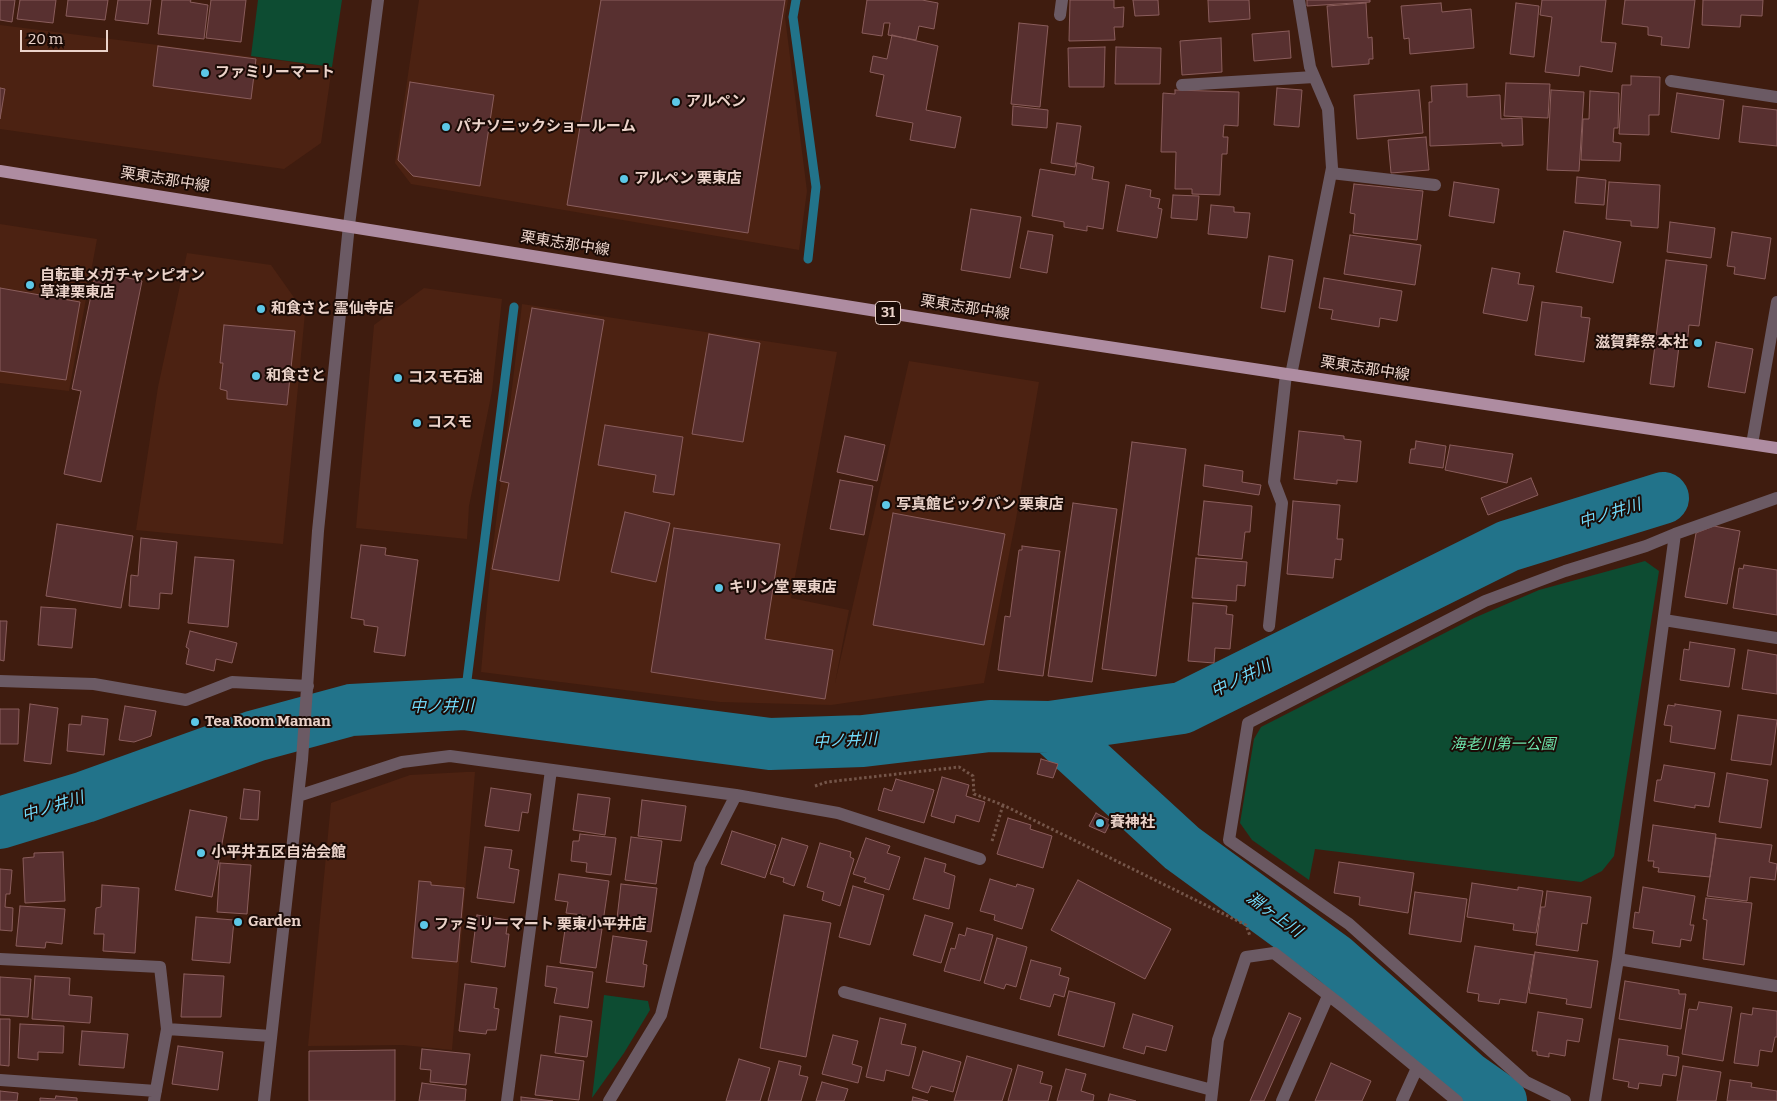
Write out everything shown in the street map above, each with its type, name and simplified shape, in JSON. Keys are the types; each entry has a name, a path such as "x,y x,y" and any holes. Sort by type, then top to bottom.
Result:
{"main road":[{"name":"栗東志那中線","path":"0,171 349,225 992,330 1777,448"}],"street":[{"path":"264,1101 302,760 318,531 349,225 378,0"},
{"path":"1060,15 1062,0"},
{"path":"1269,626 1282,503 1274,482 1288,374 1331,173 1328,109 1310,67 1298,0"},
{"path":"1182,85 1314,77"},
{"path":"1671,81 1777,97"},
{"path":"1331,173 1435,185"},
{"path":"1752,444 1777,302"},
{"path":"1565,1101 1526,1082 1349,924 1229,840 1248,723 1485,601 1565,571 1646,546 1777,498"},
{"path":"1595,1101 1618,959 1675,534"},
{"path":"1664,620 1777,638"},
{"path":"0,681 94,684 186,700 232,682 308,689"},
{"path":"298,796 402,762 450,756 736,795 838,813 980,859"},
{"path":"506,1101 551,770"},
{"path":"609,1101 661,1015 700,865 736,795"},
{"path":"844,992 1211,1096 1218,1040 1246,957 1274,953 1457,1101"},
{"path":"0,959 160,967 166,1029 155,1096 0,1080"},
{"path":"1618,959 1777,986"},
{"path":"1282,1101 1328,996"},
{"path":"166,1029 271,1036"},
{"path":"1402,1101 1417,1068"}],"path":[{"path":"794,805 802,791 827,782 959,767 973,776 974,794 1003,805 1246,925 1257,955"},
{"path":"980,859 991,843 1003,805"}],"shaded area":[{"path":"419,0 788,0 785,17 807,191 799,250 411,184 395,163"},
{"path":"0,25 332,67 321,143 284,169 0,129"},
{"path":"0,224 97,239 69,391 0,383"},
{"path":"187,253 271,265 305,313 283,544 136,530 158,387"},
{"path":"424,288 502,299 492,391 469,506 467,539 356,528 374,325"},
{"path":"522,304 837,352 791,598 849,610 835,683 909,361 1039,382 1016,519 984,683 831,705 720,702 481,672 490,572"},
{"path":"475,772 452,1050 403,1045 308,1046 331,803 410,775"}],"green space":[{"path":"258,0 342,0 332,67 251,56"},
{"name":"海老川第一公園","path":"1645,561 1659,571 1614,856 1602,871 1581,882 1315,849 1309,880 1252,840 1240,823 1254,739 1261,727 1474,618 1539,590"},
{"path":"604,995 648,1001 650,1010 624,1053 592,1098"}],"building":[{"path":"0,0 15,0 12,22 0,20"},
{"path":"20,0 56,0 53,23 17,19"},
{"path":"68,0 108,0 105,20 66,16"},
{"path":"118,0 151,0 148,24 115,20"},
{"path":"162,0 191,0 190,2 208,5 204,39 158,34"},
{"path":"211,0 246,0 241,42 206,38"},
{"name":"アルペン","path":"601,0 785,0 748,233 567,205"},
{"path":"867,0 922,0 938,3 934,29 919,26 916,40 888,35 890,23 884,23 882,36 862,33"},
{"path":"1070,0 1114,0 1114,8 1124,7 1123,27 1114,27 1115,40 1069,41"},
{"path":"1133,0 1158,0 1159,15 1135,16"},
{"path":"1208,0 1249,0 1250,19 1209,22"},
{"path":"1307,0 1370,0 1370,2 1307,6"},
{"path":"1542,0 1606,0 1601,42 1616,43 1612,72 1580,66 1579,76 1545,72 1552,17 1540,15"},
{"path":"1625,0 1695,0 1689,48 1661,45 1662,37 1648,35 1648,27 1622,24"},
{"path":"1703,0 1763,0 1762,16 1741,15 1740,27 1702,25"},
{"path":"1366,3 1368,38 1372,37 1373,59 1369,59 1369,64 1332,67 1327,6"},
{"path":"1441,3 1442,12 1471,9 1474,48 1410,54 1409,38 1404,39 1401,6"},
{"path":"1516,3 1539,6 1534,57 1510,54"},
{"path":"1019,23 1048,26 1040,107 1011,104"},
{"path":"1289,31 1291,58 1254,61 1252,34"},
{"path":"892,35 938,46 926,110 961,117 955,148 910,140 913,123 876,116 884,75 870,72 873,56 887,59"},
{"path":"1221,38 1222,72 1182,75 1180,41"},
{"name":"ファミリーマート","path":"158,46 256,59 251,99 153,86"},
{"path":"1105,47 1104,87 1069,87 1068,48"},
{"path":"1116,47 1161,48 1160,84 1115,84"},
{"path":"1631,76 1660,77 1659,115 1649,115 1649,135 1619,134 1622,85 1631,85"},
{"name":"パナソニックショールーム","path":"410,82 494,95 480,186 413,176 398,160"},
{"path":"1506,83 1550,84 1548,118 1504,116"},
{"path":"1467,84 1467,97 1500,95 1501,119 1522,118 1523,145 1502,146 1502,143 1430,146 1429,102 1432,102 1431,86"},
{"path":"0,88 5,89 0,119"},
{"path":"1277,88 1302,90 1299,127 1274,125"},
{"path":"1175,90 1239,92 1238,126 1224,125 1223,137 1228,137 1227,154 1222,154 1220,195 1192,194 1192,189 1175,189 1176,152 1161,152 1163,93 1175,94"},
{"path":"1419,90 1423,133 1357,139 1354,95"},
{"path":"1551,90 1584,92 1579,171 1547,170"},
{"path":"1590,91 1619,93 1618,128 1614,128 1613,142 1621,143 1620,161 1581,160 1583,119 1589,119"},
{"path":"1677,93 1724,100 1719,139 1671,132"},
{"path":"1013,106 1048,110 1047,128 1012,125"},
{"path":"1743,106 1777,110 1777,146 1739,142"},
{"path":"1057,123 1081,126 1075,167 1051,163"},
{"path":"1426,137 1429,170 1391,173 1388,140"},
{"path":"1077,163 1094,167 1092,179 1109,182 1103,229 1087,226 1087,231 1064,227 1064,222 1032,216 1040,169 1075,175"},
{"path":"1577,177 1606,180 1604,205 1575,203"},
{"path":"1454,182 1499,189 1494,223 1449,216"},
{"path":"1609,182 1660,185 1658,228 1631,226 1631,221 1606,219"},
{"path":"1354,184 1423,191 1417,240 1353,233 1355,214 1350,213"},
{"path":"1126,185 1151,190 1150,197 1160,199 1158,208 1162,209 1157,238 1117,231"},
{"path":"1173,195 1199,196 1197,220 1171,218"},
{"path":"1211,205 1234,207 1234,212 1250,213 1247,238 1208,234"},
{"path":"971,209 1021,217 1010,278 961,270"},
{"path":"1670,222 1715,228 1711,258 1667,252"},
{"path":"1028,231 1053,235 1047,273 1020,268"},
{"path":"1564,231 1621,242 1613,283 1556,272"},
{"path":"1732,232 1771,238 1765,279 1734,274 1735,267 1727,266"},
{"path":"1350,235 1421,245 1415,285 1344,274"},
{"path":"1269,256 1293,260 1285,312 1261,308"},
{"path":"1666,260 1707,265 1699,326 1689,325 1687,347 1679,346 1674,387 1650,384"},
{"path":"1492,268 1520,273 1518,284 1534,286 1527,321 1483,313"},
{"path":"96,271 142,281 101,482 64,474 81,391 72,389"},
{"path":"1324,278 1402,291 1397,321 1380,318 1379,327 1331,319 1333,310 1319,308"},
{"path":"0,288 80,302 66,380 0,371"},
{"path":"1542,302 1582,307 1581,317 1590,318 1584,362 1535,355"},
{"path":"532,308 604,320 559,581 492,569 509,483 500,481"},
{"name":"和食さと","path":"224,325 295,331 287,405 227,399 227,391 220,389 223,363 220,363"},
{"path":"709,334 760,343 743,442 692,434"},
{"path":"1716,342 1753,349 1745,393 1708,387"},
{"path":"605,425 683,437 674,495 653,492 656,475 598,465"},
{"path":"1299,431 1344,436 1344,439 1361,441 1357,482 1337,480 1337,484 1294,479"},
{"path":"845,436 885,445 877,481 837,472"},
{"path":"1416,441 1446,446 1443,468 1409,463 1411,449 1415,449"},
{"path":"1132,442 1186,449 1156,676 1102,669"},
{"path":"1450,445 1513,454 1507,483 1445,470"},
{"path":"1205,465 1243,471 1242,482 1261,485 1259,495 1203,486"},
{"path":"1531,478 1538,495 1488,515 1481,498"},
{"path":"840,480 873,486 864,535 830,529"},
{"path":"1204,501 1252,506 1250,532 1245,532 1242,559 1198,555"},
{"path":"1293,501 1340,505 1337,539 1343,539 1341,560 1335,559 1333,578 1287,574"},
{"path":"1073,503 1117,509 1092,682 1048,676"},
{"path":"625,512 670,523 656,582 611,572"},
{"path":"893,513 1005,534 984,645 873,625"},
{"path":"57,524 133,536 121,608 46,596"},
{"path":"1714,526 1740,531 1727,604 1685,597 1696,533"},
{"path":"674,528 780,544 765,639 833,650 825,699 651,672"},
{"path":"141,538 177,542 172,594 160,593 159,609 129,606 131,575 138,576"},
{"path":"361,545 386,548 385,555 418,560 405,656 374,652 378,627 364,625 364,620 351,618"},
{"path":"1022,546 1060,551 1043,676 998,670 1005,616 1010,617 1019,550 1022,550"},
{"path":"195,557 234,560 228,627 188,623"},
{"path":"1196,558 1247,562 1245,586 1237,585 1236,601 1192,598"},
{"path":"1744,565 1777,570 1777,615 1733,608 1739,568 1743,569"},
{"path":"1193,603 1227,606 1226,614 1233,615 1230,649 1215,648 1214,663 1188,661"},
{"path":"41,607 76,609 72,648 38,645"},
{"path":"0,621 7,621 4,661 0,660"},
{"path":"190,631 237,643 232,663 216,659 214,671 186,664 189,649 186,647"},
{"path":"1690,642 1735,649 1729,687 1680,680 1684,649 1689,650"},
{"path":"1748,650 1777,655 1777,694 1742,689"},
{"path":"30,704 58,708 51,764 24,761"},
{"path":"1675,704 1721,711 1715,749 1670,742 1672,726 1664,725 1668,705 1675,706"},
{"path":"125,706 156,711 151,736 134,742 119,740"},
{"path":"0,709 19,709 18,744 0,744"},
{"path":"1738,715 1777,720 1771,765 1731,760"},
{"path":"82,716 108,719 104,755 67,751 69,724 81,725"},
{"path":"1041,759 1058,764 1053,778 1037,774"},
{"path":"1664,765 1715,773 1709,807 1695,805 1695,808 1654,801 1657,780 1661,780"},
{"path":"1727,773 1768,780 1761,828 1719,822"},
{"path":"942,777 969,785 966,796 985,802 979,822 956,815 954,823 931,816"},
{"path":"896,779 934,790 924,823 878,810 884,788 892,791"},
{"path":"491,788 531,794 528,813 522,812 519,831 485,826"},
{"path":"244,789 260,791 258,820 240,819"},
{"path":"578,794 610,798 605,835 573,830"},
{"path":"642,800 686,806 681,841 638,836"},
{"name":"小平井五区自治会館","path":"190,810 227,817 212,897 175,890"},
{"name":"賽神社","path":"1096,813 1111,821 1105,833 1089,826"},
{"path":"1008,818 1031,825 1030,829 1052,836 1043,868 997,854"},
{"path":"1653,825 1716,834 1710,877 1658,872 1659,868 1653,867 1654,861 1648,861"},
{"path":"732,831 776,845 765,878 721,864"},
{"path":"580,834 616,838 611,875 586,872 587,863 571,861 573,841 579,841"},
{"path":"631,837 662,841 656,884 625,880"},
{"path":"782,838 808,846 794,886 783,882 784,878 770,874"},
{"path":"866,838 890,846 887,853 900,857 889,890 864,882 866,878 853,874"},
{"path":"1716,838 1772,845 1769,862 1777,864 1775,880 1750,877 1747,901 1707,896"},
{"path":"820,843 851,852 850,857 854,859 840,906 822,900 824,892 807,887"},
{"path":"485,847 512,850 509,868 519,870 514,903 477,898"},
{"path":"63,852 65,901 25,903 23,858 34,857 34,853"},
{"path":"925,858 946,864 944,872 955,876 949,909 913,899"},
{"path":"1339,862 1414,873 1408,913 1359,905 1360,897 1334,893"},
{"path":"220,863 251,865 247,914 217,912"},
{"path":"0,869 12,870 10,894 6,894 5,907 13,908 12,931 0,930"},
{"path":"559,874 609,881 603,922 582,920 583,915 566,913 568,902 555,900"},
{"path":"990,879 1016,887 1017,884 1034,889 1022,929 994,920 995,915 980,911"},
{"path":"1078,880 1171,929 1145,979 1051,930"},
{"path":"419,881 431,882 431,885 464,888 457,962 412,958"},
{"path":"1472,883 1518,890 1518,887 1543,891 1536,933 1513,930 1514,924 1467,917"},
{"path":"621,884 657,888 651,932 616,927"},
{"path":"102,885 139,888 135,953 103,951 104,934 94,934 96,908 101,907"},
{"path":"853,886 884,895 870,945 839,937"},
{"path":"1643,887 1695,896 1690,925 1694,925 1691,941 1681,939 1680,947 1652,943 1654,931 1633,928 1635,912 1639,913"},
{"path":"1547,891 1591,897 1587,924 1582,923 1578,951 1536,945 1541,907 1545,907"},
{"path":"1415,892 1467,899 1461,942 1409,934"},
{"path":"1706,898 1752,903 1744,965 1703,959 1707,920 1703,919"},
{"path":"20,906 65,909 62,944 46,942 45,948 16,946"},
{"path":"477,915 508,920 506,934 509,934 505,967 471,962"},
{"path":"784,915 831,923 806,1057 760,1048"},
{"path":"925,915 953,923 941,963 913,955"},
{"path":"196,917 234,920 230,963 192,960"},
{"path":"566,923 602,929 596,968 560,963"},
{"path":"967,928 993,935 980,981 944,971 951,948 955,949 959,934 965,936"},
{"path":"613,936 647,941 643,964 647,965 644,987 606,982"},
{"path":"997,938 1027,947 1016,987 1006,984 1004,989 984,983"},
{"path":"1475,946 1534,955 1526,1003 1500,999 1499,1004 1478,1001 1479,994 1467,992"},
{"path":"1535,952 1598,961 1591,1008 1566,1004 1567,999 1529,993"},
{"path":"1031,960 1061,968 1059,975 1069,978 1064,997 1054,994 1050,1007 1020,999"},
{"path":"547,966 593,972 588,1008 554,1003 557,988 545,986"},
{"path":"184,974 224,976 221,1017 181,1017"},
{"path":"35,976 70,978 69,995 92,997 90,1023 32,1019"},
{"path":"0,977 31,979 28,1017 0,1015"},
{"path":"1625,981 1679,990 1679,994 1686,994 1681,1029 1619,1019"},
{"path":"465,984 497,988 494,1008 499,1009 496,1030 487,1030 486,1034 459,1031"},
{"path":"1069,991 1115,1003 1104,1047 1058,1035"},
{"path":"1699,1002 1732,1007 1723,1061 1682,1054 1689,1009 1697,1010"},
{"path":"1753,1008 1777,1011 1777,1037 1775,1037 1772,1052 1760,1050 1758,1066 1734,1063 1741,1013 1752,1015"},
{"path":"1538,1012 1583,1019 1579,1042 1567,1040 1565,1056 1549,1053 1549,1057 1537,1055 1537,1051 1532,1051"},
{"path":"1289,1013 1301,1018 1264,1101 1250,1101"},
{"path":"1133,1014 1173,1026 1166,1051 1146,1046 1144,1054 1123,1048"},
{"path":"560,1016 592,1021 587,1057 555,1053"},
{"path":"880,1018 906,1024 901,1044 916,1047 909,1076 886,1070 884,1081 866,1077"},
{"path":"0,1019 10,1019 9,1066 0,1065"},
{"path":"20,1024 64,1026 63,1053 38,1052 38,1060 18,1058"},
{"path":"82,1031 128,1034 124,1068 79,1065"},
{"path":"833,1035 858,1041 852,1064 862,1067 858,1083 822,1074"},
{"path":"1619,1039 1668,1046 1667,1055 1679,1057 1676,1076 1663,1074 1661,1086 1639,1083 1638,1089 1628,1087 1629,1082 1613,1079"},
{"path":"178,1046 223,1052 218,1090 172,1084"},
{"path":"422,1049 470,1054 466,1085 430,1082 431,1070 420,1069"},
{"path":"395,1050 395,1101 309,1101 309,1051"},
{"path":"923,1051 961,1062 953,1092 931,1086 928,1093 912,1088"},
{"path":"541,1055 584,1061 579,1100 535,1095"},
{"path":"967,1056 1012,1069 1002,1101 954,1101"},
{"path":"739,1059 770,1068 760,1101 726,1101"},
{"path":"779,1061 801,1066 799,1075 808,1077 801,1101 768,1101"},
{"path":"1331,1063 1371,1081 1362,1101 1315,1101"},
{"path":"1018,1065 1043,1072 1040,1083 1052,1086 1048,1101 1008,1101"},
{"path":"1683,1066 1721,1072 1716,1101 1677,1101"},
{"path":"1066,1069 1086,1074 1081,1091 1094,1095 1093,1101 1057,1101"},
{"path":"1730,1080 1752,1083 1751,1087 1777,1091 1777,1101 1727,1101"},
{"path":"822,1082 848,1089 844,1101 816,1101"},
{"path":"422,1083 466,1089 465,1101 419,1101"},
{"path":"0,1091 18,1093 17,1101 0,1101"},
{"path":"1110,1094 1136,1101 1108,1101"},
{"path":"56,1096 77,1098 77,1101 40,1101 40,1098 55,1099"},
{"path":"521,1097 553,1101 521,1101"},
{"path":"913,1097 928,1101 912,1101"}],"waterway":[{"path":"796,0 793,17 816,187 808,259"},
{"path":"464,704 514,307"},
{"name":"中ノ井川","path":"0,823 85,797 255,736 351,710 464,704 770,744 863,741 990,726 1050,727 1182,708 1508,546 1663,498"},
{"name":"淵ヶ上川","path":"1050,727 1182,848 1334,959 1467,1077 1501,1101"}],"place":[{"name":"ファミリーマート","path":"205,73"},
{"name":"アルペン","path":"676,102"},
{"name":"パナソニックショールーム","path":"446,127"},
{"name":"アルペン 栗東店","path":"624,179"},
{"name":"自転車メガチャンピオン 草津栗東店","path":"30,285"},
{"name":"和食さと 霊仙寺店","path":"261,309"},
{"name":"滋賀葬祭 本社","path":"1698,343"},
{"name":"和食さと","path":"256,376"},
{"name":"コスモ石油","path":"398,378"},
{"name":"コスモ","path":"417,423"},
{"name":"写真館ビッグバン 栗東店","path":"886,505"},
{"name":"キリン堂 栗東店","path":"719,588"},
{"name":"Tea Room Maman","path":"195,722"},
{"name":"賽神社","path":"1100,823"},
{"name":"小平井五区自治会館","path":"201,853"},
{"name":"Garden","path":"238,922"},
{"name":"ファミリーマート 栗東小平井店","path":"424,925"}]}
